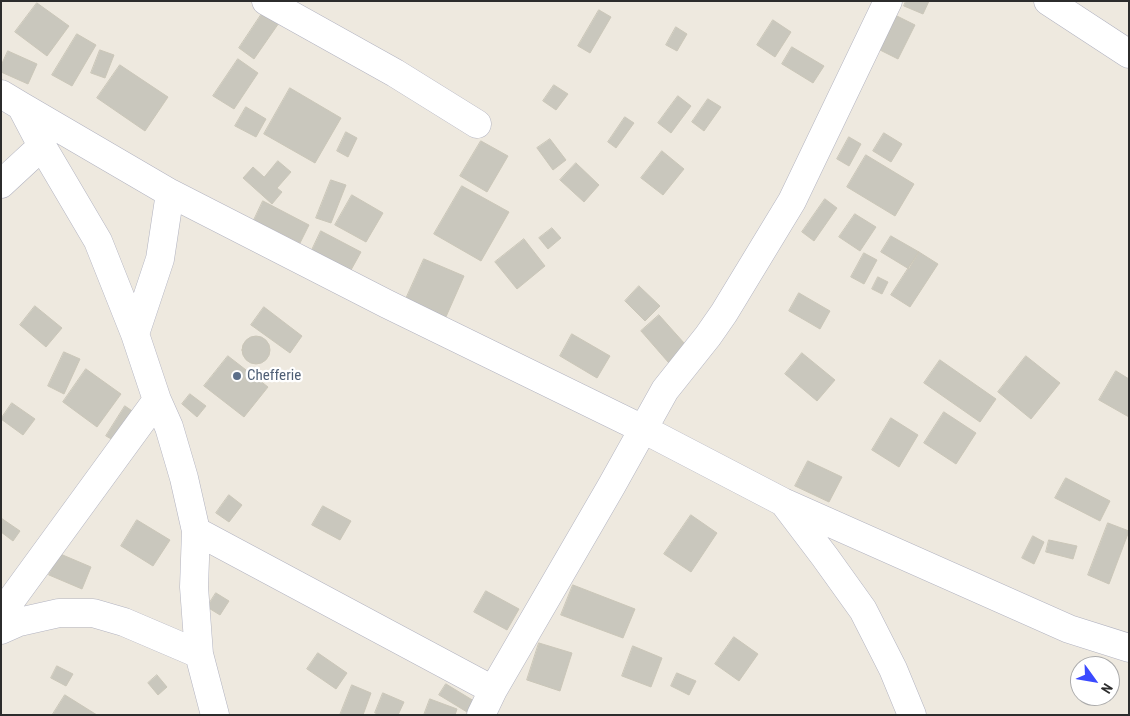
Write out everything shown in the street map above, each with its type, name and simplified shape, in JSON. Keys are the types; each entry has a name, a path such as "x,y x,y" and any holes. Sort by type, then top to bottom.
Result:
{"street":[{"path":"266,1 395,73 477,124"},
{"path":"481,715 493,690 665,390 724,313 792,201 888,1"},
{"path":"1048,1 1129,54"},
{"path":"11,100 42,146 98,241 135,334 157,400 169,426 184,478 196,531 194,587 199,654 215,715"},
{"path":"11,100 170,193 387,304 643,429 784,502 1070,629 1129,648"},
{"path":"1,184 42,146"},
{"path":"135,334 160,259 170,193"},
{"path":"1,614 157,400"},
{"path":"784,502 863,610 893,669 912,715"},
{"path":"196,531 493,690"},
{"path":"1,630 19,622 59,613 93,613 124,622 199,654"}],"building":[{"path":"906,1 929,1 923,14 904,6"},
{"path":"37,3 69,26 47,56 15,32"},
{"path":"265,9 281,20 254,59 239,48"},
{"path":"599,10 611,17 590,53 578,46"},
{"path":"895,15 915,25 898,59 878,49"},
{"path":"773,20 791,32 775,57 757,45"},
{"path":"676,27 687,34 677,51 666,45"},
{"path":"77,34 96,45 72,86 52,75"},
{"path":"792,47 824,66 813,83 782,64"},
{"path":"100,50 114,55 105,78 91,73"},
{"path":"8,51 37,64 28,84 1,72 1,66"},
{"path":"238,59 258,73 234,109 213,96"},
{"path":"120,65 168,97 145,131 97,98"},
{"path":"554,85 568,94 556,110 543,101"},
{"path":"290,88 341,118 315,163 264,134"},
{"path":"678,96 691,106 671,133 658,123"},
{"path":"708,99 721,107 704,131 692,122"},
{"path":"246,107 266,119 256,137 235,126"},
{"path":"625,117 634,123 616,148 608,142"},
{"path":"346,132 357,138 348,157 337,151"},
{"path":"884,133 902,144 891,162 873,151"},
{"path":"849,137 861,144 849,166 837,159"},
{"path":"550,139 566,160 553,170 537,148"},
{"path":"481,141 508,156 487,192 460,176"},
{"path":"662,151 684,169 663,195 641,178"},
{"path":"866,155 914,184 895,216 847,187"},
{"path":"278,161 291,172 277,188 282,192 272,204 243,178 253,167 264,177"},
{"path":"576,163 599,185 584,202 560,180"},
{"path":"331,180 346,185 331,223 316,218"},
{"path":"462,186 509,212 481,261 434,234"},
{"path":"352,195 383,213 366,242 335,225"},
{"path":"825,199 837,208 814,241 802,232"},
{"path":"263,201 309,225 300,243 254,220"},
{"path":"855,214 876,227 860,251 839,237"},
{"path":"552,228 561,238 548,249 539,238"},
{"path":"321,231 361,252 351,270 312,250"},
{"path":"891,236 919,252 909,269 881,252"},
{"path":"524,239 545,266 517,289 495,262"},
{"path":"919,252 938,264 910,307 891,295"},
{"path":"864,253 877,260 864,284 851,277"},
{"path":"424,259 464,276 445,319 405,301"},
{"path":"878,277 888,282 882,294 872,289"},
{"path":"639,286 660,306 645,321 625,301"},
{"path":"799,293 830,311 820,329 789,311"},
{"path":"35,306 62,328 46,347 20,325"},
{"path":"264,307 302,336 290,353 251,325"},
{"path":"659,315 693,353 675,370 641,331"},
{"path":"572,334 610,356 597,378 560,356"},
{"path":"256,336 266,340 270,350 266,360 256,364 246,360 242,350 246,340"},
{"path":"64,352 80,359 64,394 48,386"},
{"path":"802,353 835,380 817,401 785,374"},
{"path":"228,356 268,387 244,417 204,386"},
{"path":"1026,356 1060,383 1031,419 998,392"},
{"path":"940,360 996,399 980,422 924,383"},
{"path":"86,369 121,394 97,427 63,402"},
{"path":"1116,371 1129,379 1129,417 1099,400"},
{"path":"190,394 206,406 197,417 182,404"},
{"path":"12,403 35,419 23,435 1,419"},
{"path":"125,406 138,415 120,444 106,436"},
{"path":"944,412 976,433 956,464 924,443"},
{"path":"891,418 918,435 899,467 872,450"},
{"path":"808,461 842,477 829,502 795,486"},
{"path":"1066,478 1110,501 1100,521 1055,498"},
{"path":"229,495 242,505 229,522 216,513"},
{"path":"323,506 351,521 340,540 312,525"},
{"path":"691,515 717,533 691,572 664,554"},
{"path":"1,518 20,531 13,541 1,532"},
{"path":"137,520 170,540 153,566 121,546"},
{"path":"1108,523 1129,531 1109,584 1088,575"},
{"path":"1033,536 1044,542 1034,564 1022,558"},
{"path":"1049,540 1077,546 1073,559 1046,552"},
{"path":"58,553 91,567 82,589 49,575"},
{"path":"573,585 635,609 623,638 561,615"},
{"path":"486,591 519,609 507,630 474,612"},
{"path":"216,593 229,601 220,615 207,607"},
{"path":"734,637 758,654 739,681 715,664"},
{"path":"539,643 572,653 560,691 527,680"},
{"path":"633,646 662,658 651,687 622,676"},
{"path":"318,653 347,673 336,689 307,669"},
{"path":"57,666 73,674 66,686 51,678"},
{"path":"677,673 696,681 689,695 671,686"},
{"path":"157,675 167,687 158,695 148,683"},
{"path":"446,684 474,701 467,712 439,695"},
{"path":"352,685 371,693 363,715 340,715"},
{"path":"383,693 404,702 398,715 380,715 375,713"},
{"path":"65,695 97,715 54,715"},
{"path":"430,699 457,709 455,715 424,715"}],"place":[{"name":"Chefferie","path":"237,376"}]}
